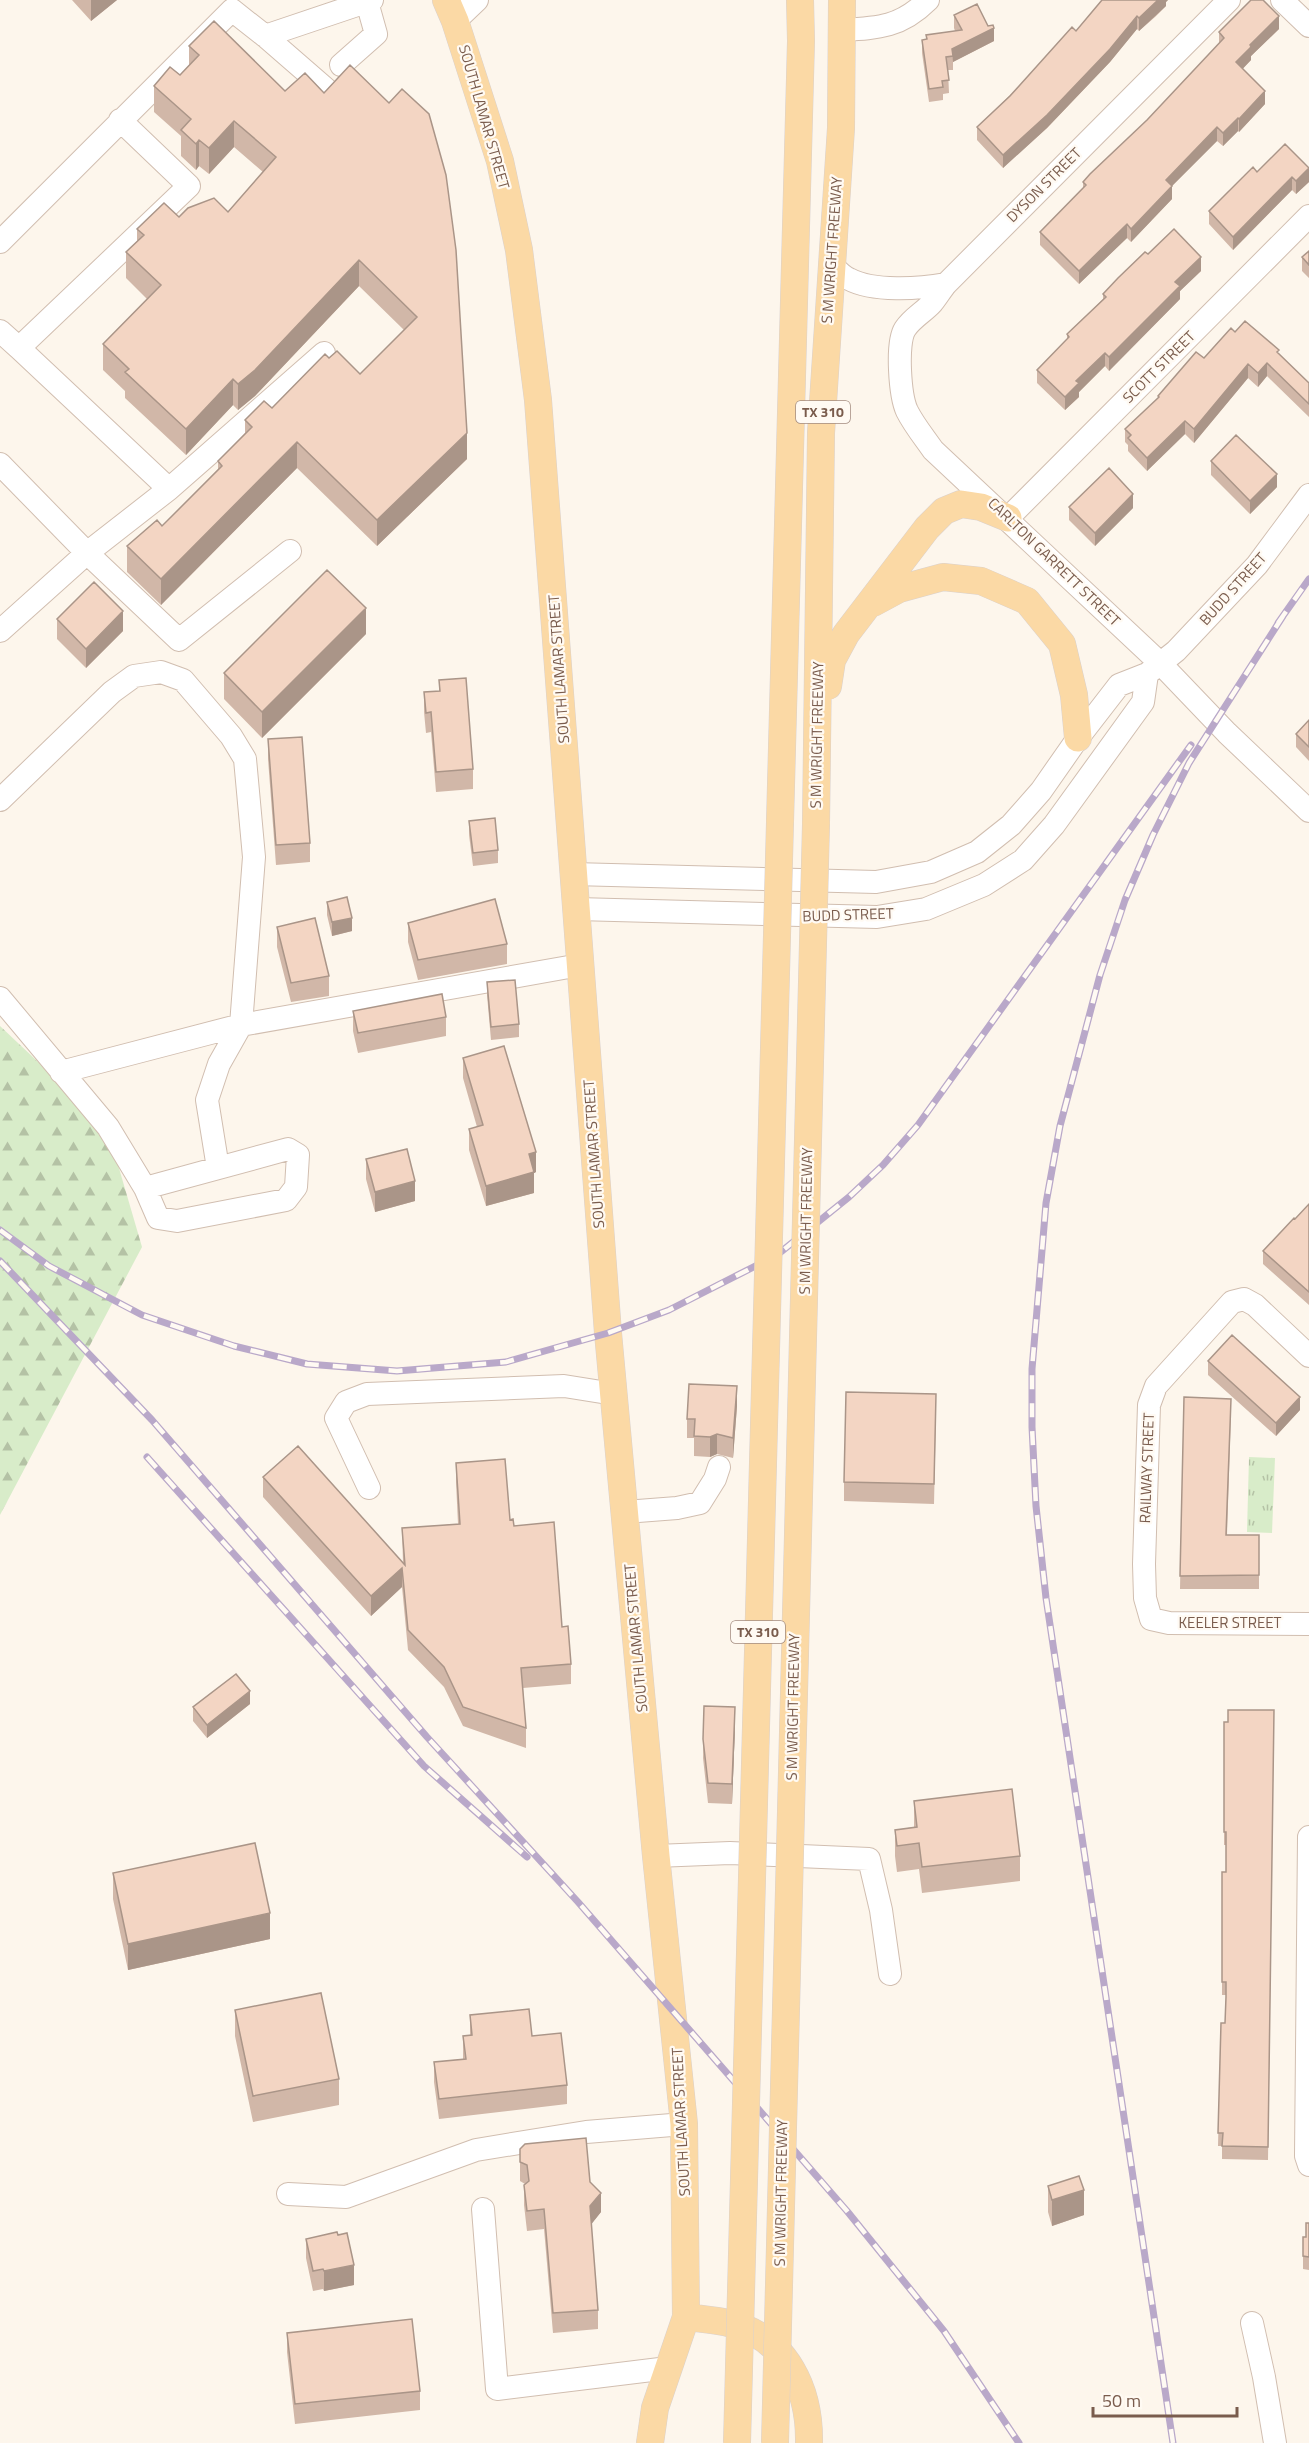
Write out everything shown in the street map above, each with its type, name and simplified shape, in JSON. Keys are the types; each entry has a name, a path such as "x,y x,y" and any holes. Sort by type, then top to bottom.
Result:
{"main road":[{"name":"TX 310","path":"737,2443 801,41 800,0"},
{"name":"S M WRIGHT FREEWAY","path":"775,2443 816,824 821,433 841,128 842,0"},
{"name":"SOUTH LAMAR STREET","path":"451,10 500,161 519,250 538,400 614,1394 656,1856 684,2124 686,2317"},
{"path":"816,824 828,680 832,660 846,634 927,528 944,510 961,504 981,507 1008,518"},
{"path":"864,608 900,589 943,577 981,581 1027,601 1062,644 1074,695 1078,738"},
{"path":"650,2443 656,2408 686,2317 734,2324 757,2334 775,2348 790,2366 801,2387 808,2412 809,2443"}],"street":[{"path":"451,10 477,0"},
{"path":"842,30 894,24 916,12 928,0"},
{"name":"DYSON STREET","path":"946,284 1229,0"},
{"path":"1282,0 1309,26"},
{"path":"265,36 369,1 376,34 341,65"},
{"path":"0,242 232,3 265,36 326,89"},
{"path":"18,348 189,186 120,120"},
{"name":"SCOTT STREET","path":"1008,518 1309,216"},
{"path":"831,264 846,278 870,286 926,288 946,284"},
{"name":"CARLTON GARRETT STREET","path":"946,284 931,304 911,322 902,337 903,391 906,409 918,430 933,450 1008,518 1153,668 1227,733 1309,811"},
{"path":"0,331 169,489"},
{"path":"0,631 87,553 169,489 324,353"},
{"path":"0,464 87,553 179,639 290,551"},
{"name":"BUDD STREET","path":"573,874 876,882 932,872 976,852 1011,825 1041,791 1119,685 1153,668 1176,651 1257,565 1309,495"},
{"name":"BUDD STREET","path":"577,909 877,917 926,909 984,885 1023,860 1054,825 1143,702 1153,668"},
{"path":"0,800 112,692 134,676 161,672 183,680 231,736 245,759 254,857 241,1025 219,1064 207,1100 218,1168"},
{"path":"61,1072 241,1025 580,965"},
{"path":"0,998 108,1127 145,1188 158,1218 177,1221 286,1200 296,1188 298,1155 288,1149 145,1188"},
{"name":"RAILWAY STREET","path":"1151,1619 1145,1598 1144,1564 1149,1405 1156,1386 1232,1302 1244,1299 1255,1305 1309,1356"},
{"path":"369,1488 336,1418 346,1402 367,1394 564,1386 614,1394"},
{"path":"625,1512 677,1508 700,1503 715,1479 719,1467"},
{"name":"KEELER STREET","path":"1151,1619 1169,1623 1309,1623"},
{"path":"1308,2161 1309,1837"},
{"path":"656,1856 730,1853 869,1859 881,1910 890,1974"},
{"path":"288,2194 346,2197 476,2150 586,2132 684,2124"},
{"path":"483,2209 497,2389 668,2368"},
{"path":"1252,2323 1275,2443"}],"green space":[{"path":"0,1026 107,1127 142,1247 0,1515"},
{"path":"1249,1457 1275,1458 1272,1533 1247,1532"}],"building":[{"path":"1102,0 1158,0 1139,18 1137,16 1110,49 1047,115 1003,155 977,127 1010,96 1072,27 1076,31"},
{"path":"1251,0 1263,0 1279,16 1236,62 1265,91 1223,133 1217,127 1166,180 1172,186 1131,229 1127,224 1079,271 1040,232 1086,185 1083,182 1090,174 1147,120 1224,38 1219,32"},
{"path":"977,4 988,26 993,25 994,28 952,49 953,56 946,57 949,80 942,81 943,87 929,89 922,40 927,39 926,35 962,30 954,15"},
{"path":"214,21 285,91 305,73 324,93 350,65 389,103 402,89 429,114 446,175 456,250 467,433 377,520 297,442 161,579 127,546 157,520 162,526 222,466 218,461 252,427 245,420 264,401 272,408 325,354 329,358 337,351 360,374 417,317 359,260 255,370 238,384 233,379 186,429 125,372 129,369 103,344 161,285 126,252 144,235 137,229 164,203 179,217 188,208 214,198 228,212 276,157 234,121 209,148 199,140 196,144 181,130 191,119 154,86 170,67 180,75 199,55 189,46"},
{"path":"1285,144 1309,168 1296,181 1292,177 1233,237 1209,211 1253,167 1257,172"},
{"path":"1174,229 1201,257 1175,282 1180,286 1109,357 1105,353 1076,381 1079,383 1065,397 1037,370 1069,337 1067,334 1106,297 1103,294 1118,278"},
{"path":"1309,251 1309,265 1302,257"},
{"path":"1245,321 1279,350 1277,352 1309,383 1309,404 1267,363 1258,373 1248,364 1194,429 1185,421 1147,458 1128,438 1131,435 1125,429 1159,397 1196,352 1204,358 1231,328 1235,332"},
{"path":"1236,435 1277,474 1250,501 1211,461"},
{"path":"1109,468 1133,494 1095,533 1069,507"},
{"path":"327,570 366,608 262,712 224,673"},
{"path":"94,582 123,611 86,649 57,619"},
{"path":"466,678 473,769 436,772 431,712 426,713 424,692 440,691 439,680"},
{"path":"1309,720 1309,747 1296,734"},
{"path":"302,737 310,843 276,845 268,739"},
{"path":"495,818 498,850 473,853 469,821"},
{"path":"347,897 352,918 332,922 327,902"},
{"path":"495,899 507,944 418,960 408,923"},
{"path":"315,918 329,976 291,983 277,927"},
{"path":"515,980 519,1024 491,1027 487,982"},
{"path":"442,994 446,1017 358,1033 353,1011"},
{"path":"504,1046 536,1152 529,1154 534,1172 486,1186 469,1129 483,1125 463,1058"},
{"path":"407,1149 415,1181 375,1192 366,1159"},
{"path":"1309,1204 1309,1292 1263,1251"},
{"path":"1232,1335 1300,1397 1276,1423 1208,1361"},
{"path":"689,1384 737,1386 733,1438 717,1434 710,1437 694,1436 695,1419 687,1419"},
{"path":"846,1392 936,1394 934,1484 844,1482"},
{"path":"1184,1397 1231,1399 1226,1535 1259,1535 1259,1575 1180,1576"},
{"path":"298,1446 405,1565 402,1528 460,1524 456,1463 505,1459 510,1520 513,1519 514,1526 554,1522 562,1627 568,1626 571,1664 521,1668 526,1728 463,1707 444,1667 408,1630 402,1568 371,1596 263,1477"},
{"path":"236,1674 250,1691 207,1725 193,1707"},
{"path":"704,1706 735,1707 732,1784 708,1783 703,1739"},
{"path":"1228,1710 1274,1710 1268,2147 1222,2146 1223,2133 1218,2133 1221,2023 1225,2023 1226,1997 1226,1982 1222,1982 1222,1872 1226,1872 1224,1722 1228,1722"},
{"path":"1012,1789 1020,1856 922,1867 919,1843 897,1846 895,1830 917,1827 914,1801"},
{"path":"255,1843 270,1913 128,1944 113,1873"},
{"path":"321,1993 339,2079 253,2096 235,2010"},
{"path":"529,2009 532,2036 561,2033 567,2085 439,2099 434,2062 466,2059 463,2036 472,2035 470,2015"},
{"path":"586,2138 590,2182 601,2193 590,2206 598,2310 553,2313 544,2209 527,2211 524,2185 529,2181 527,2165 520,2162 520,2149 525,2144"},
{"path":"1079,2176 1084,2190 1052,2200 1048,2186"},
{"path":"1306,2223 1309,2223 1309,2257 1303,2256"},
{"path":"337,2232 338,2235 347,2233 354,2265 313,2271 306,2239"},
{"path":"412,2319 420,2391 295,2404 287,2333"}],"railway":[{"path":"1278,623 1309,579"},
{"path":"1173,2443 1046,1598 1036,1506 1032,1369 1046,1203 1060,1126 1100,975 1125,900 1153,835 1189,763 1283,616"},
{"path":"0,1230 49,1266 142,1315 234,1346 307,1364 397,1371 506,1362 608,1333 669,1310 777,1255 849,1197 883,1165 918,1125 1191,745"},
{"path":"0,1261 152,1420 427,1737 578,1902 847,2211 944,2331 1019,2443"},
{"path":"147,1457 424,1766 527,1857"}]}
